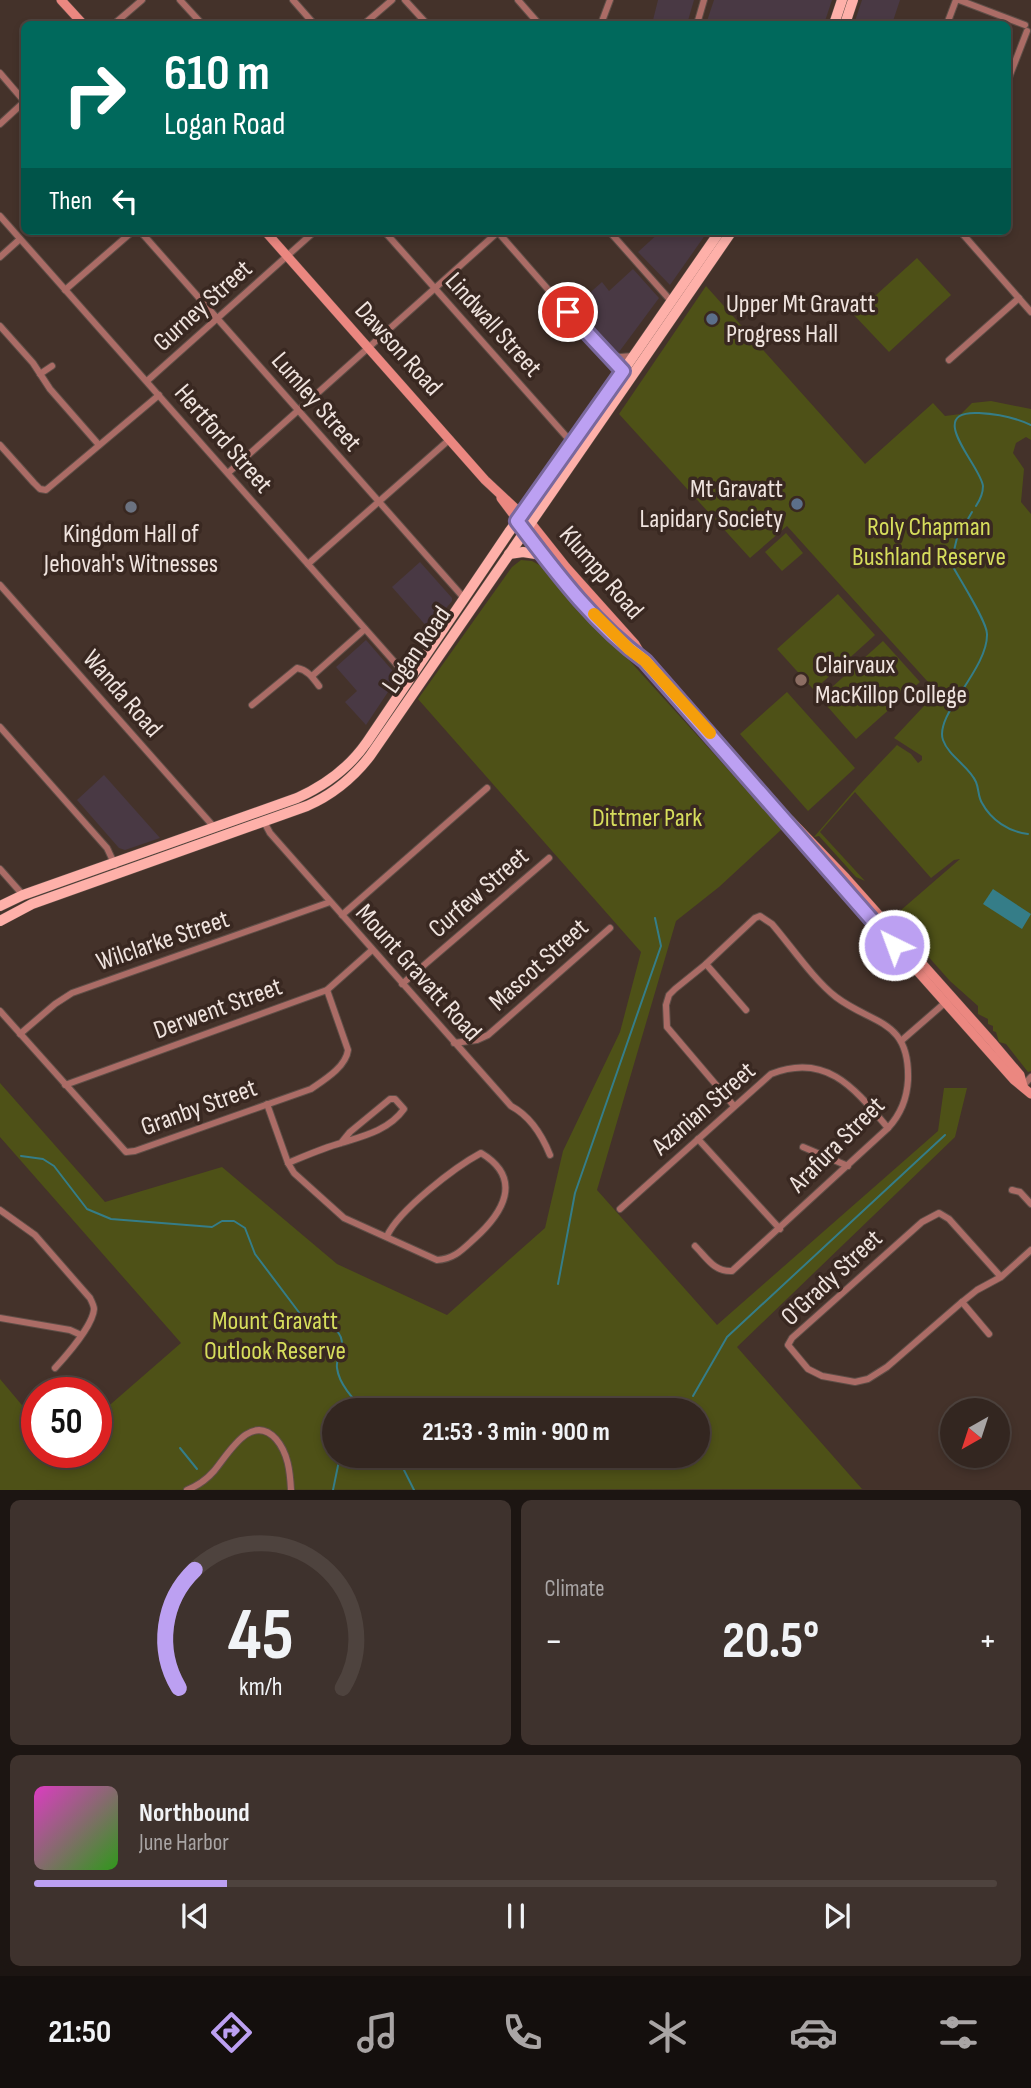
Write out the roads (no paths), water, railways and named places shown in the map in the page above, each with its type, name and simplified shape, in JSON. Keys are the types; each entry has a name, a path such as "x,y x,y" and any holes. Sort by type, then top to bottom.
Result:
{"main road":[{"path":"61,0 80,21"},
{"path":"835,21 842,0"},
{"path":"846,21 853,0"},
{"name":"Dawson Road","path":"269,235 528,527"},
{"name":"Logan Road","path":"0,921 32,904 215,828 316,802 347,781 370,757 464,598 573,444 627,374 633,356 671,301 725,235"},
{"name":"Logan Road","path":"416,680 528,527 627,374 725,235"},
{"name":"Klumpp Road","path":"528,527 542,555 600,620 645,661"},
{"name":"Klumpp Road","path":"528,527 783,815 846,878 948,999 1020,1075 1023,1086 1031,1094"},
{"path":"509,554 523,552 542,555"},
{"name":"Logan Road","path":"0,906 23,895 116,868 262,816"}],"street":[{"path":"118,21 142,0"},
{"path":"180,0 198,21"},
{"path":"293,0 311,21"},
{"path":"368,21 392,0"},
{"path":"405,0 424,21"},
{"path":"518,0 536,21"},
{"path":"603,21 610,0"},
{"path":"698,21 704,0"},
{"path":"948,21 957,0 1029,27 1011,72"},
{"path":"0,73 21,98"},
{"path":"0,124 21,104"},
{"name":"Hertford Street","path":"0,216 365,629 400,668 416,680"},
{"path":"65,290 128,235"},
{"name":"Lumley Street","path":"144,235 464,598"},
{"name":"Gurney Street","path":"147,382 311,235"},
{"name":"Lindwall Street","path":"388,235 573,444"},
{"path":"228,473 494,235"},
{"path":"502,235 627,374"},
{"path":"613,235 671,301"},
{"path":"964,235 1031,312"},
{"path":"0,257 20,239"},
{"path":"949,360 1019,298"},
{"path":"0,326 99,445"},
{"path":"606,353 620,357 633,356"},
{"path":"40,374 52,366"},
{"path":"0,445 40,489 46,490 159,395"},
{"path":"308,564 450,439"},
{"name":"Wanda Road","path":"0,585 215,828"},
{"path":"312,676 365,629"},
{"path":"252,705 292,670 303,669 319,686"},
{"path":"0,727 107,848 116,868"},
{"path":"342,915 487,788"},
{"name":"Mount Gravatt Road","path":"262,816 270,833 372,950 510,1106 536,1128 550,1156"},
{"name":"Curfew Street","path":"402,984 549,858"},
{"path":"0,869 23,895"},
{"name":"Wilclarke Street","path":"20,1034 72,993 330,902"},
{"path":"734,1106 667,1027 665,1015 669,995 755,918 760,916 772,924 836,997 883,1022 901,1041 948,999"},
{"name":"Mascot Street","path":"454,1043 477,1040 488,1035 610,928"},
{"name":"Derwent Street","path":"65,1084 327,990 372,950"},
{"path":"706,964 746,1010"},
{"name":"Granby Street","path":"0,1011 126,1152 311,1089 323,1082 345,1060 348,1050 327,990"},
{"name":"Arafura Street","path":"695,1246 716,1268 732,1271 888,1128 900,1115 908,1091 909,1064 901,1041"},
{"name":"Azanian Street","path":"620,1209 771,1074 786,1068 809,1067 843,1079 888,1128"},
{"path":"1023,1086 1031,1077"},
{"path":"288,1163 359,1139 396,1121 404,1109 395,1099 390,1099 350,1132 341,1143"},
{"path":"267,1104 294,1173 344,1218 437,1261 450,1259 491,1223 503,1205 506,1187 502,1174 491,1159 481,1153 461,1163 397,1219 387,1236"},
{"path":"698,1139 780,1229"},
{"path":"803,1147 848,1166"},
{"path":"1012,1190 1020,1192 1031,1204"},
{"path":"0,1210 34,1235 90,1298 94,1308 81,1335 55,1368"},
{"name":"O'Grady Street","path":"1001,1277 949,1219 939,1213 922,1222 792,1338 788,1345 808,1369 822,1376 855,1382 868,1379 887,1367 977,1290 1001,1277 1031,1250"},
{"path":"962,1302 989,1334"},
{"path":"0,1318 70,1330 81,1335"},
{"path":"187,1489 195,1487 213,1472 247,1433 257,1431 272,1435 283,1448 290,1470 291,1489"}],"water":[{"path":"993,889 1031,914 1022,929 983,904"}],"waterway":[{"path":"976,506 983,486 959,441 955,430 956,420 963,414 979,413 1005,416 1031,425"},
{"path":"972,512 957,538 951,563 987,634 979,662 946,718 942,730 943,740 973,776 981,801 990,815 1007,828 1028,834"},
{"path":"558,1284 575,1193 661,946 655,918"},
{"path":"693,1396 727,1337 945,1135"},
{"path":"21,1156 43,1159 54,1166 87,1209 111,1219 212,1227 222,1221 234,1221 245,1228 255,1254 301,1315 329,1325 338,1332 342,1342 337,1363 338,1374 353,1398"},
{"path":"180,1448 197,1469"},
{"path":"333,1490 338,1468"},
{"path":"403,1468 414,1490"}],"place":[{"name":"Upper Mt Gravatt Progress Hall","path":"712,319"},
{"name":"Mt Gravatt Lapidary Society","path":"797,504"},
{"name":"Kingdom Hall of Jehovah's Witnesses","path":"131,507"},
{"name":"Clairvaux MacKillop College","path":"801,680"}],"park label":[{"name":"Roly Chapman Bushland Reserve","path":"929,542"},
{"name":"Dittmer Park","path":"647,818"},
{"name":"Mount Gravatt Outlook Reserve","path":"275,1336"}]}
